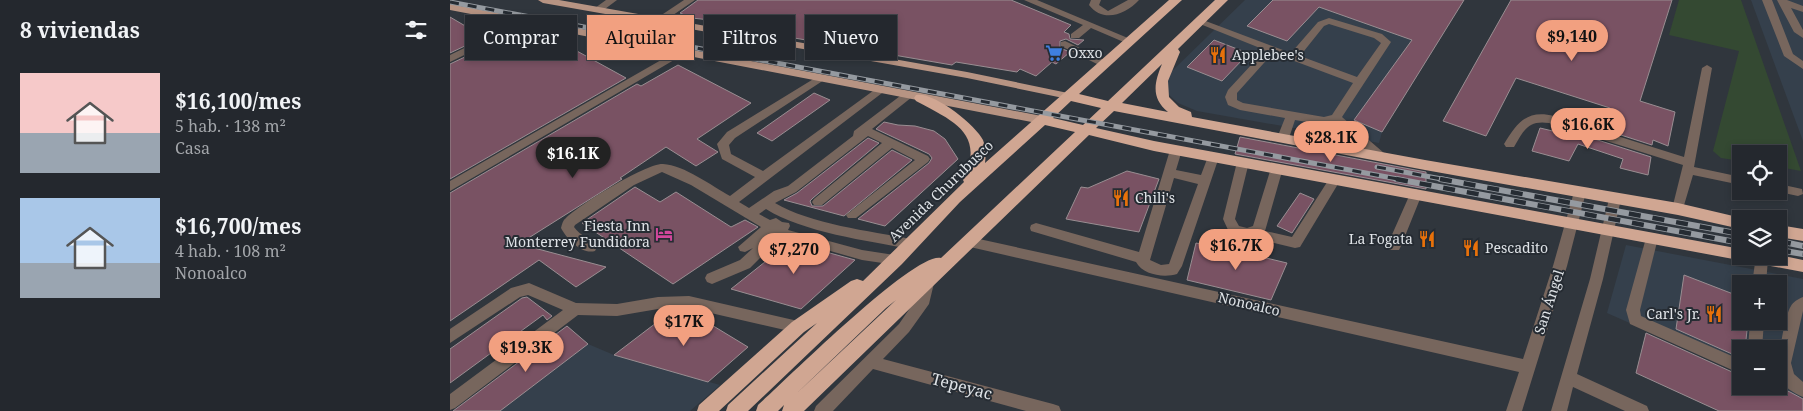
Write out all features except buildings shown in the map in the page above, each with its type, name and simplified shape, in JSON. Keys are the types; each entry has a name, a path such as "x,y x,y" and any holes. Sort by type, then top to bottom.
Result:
{"highway":[{"name":"Avenida Churubusco","path":"735,411 892,263 955,198 1176,0"},
{"path":"791,411 1222,0"},
{"path":"1178,43 1161,79 1160,91 1166,104 1182,114 1233,129"},
{"path":"1068,96 1233,129 1732,221"},
{"path":"914,97 960,122 973,132 977,140 978,165 971,178 955,198"},
{"path":"1042,120 1176,150 1732,253"},
{"path":"1787,232 1803,235"},
{"path":"764,411 880,303 916,275 955,255"},
{"path":"706,411 798,327 892,263"},
{"path":"1787,263 1803,266"}],"main road":[{"path":"545,0 623,15"},
{"path":"450,7 493,15"},
{"path":"694,28 968,75 1068,96"},
{"path":"694,54 1042,120"}],"street":[{"path":"598,10 612,0"},
{"path":"668,15 690,0"},
{"path":"1029,0 1130,41"},
{"path":"1096,0 1094,5 1097,10 1106,14 1114,14 1134,0"},
{"path":"1766,0 1789,56 1803,66"},
{"path":"1783,1 1803,8"},
{"path":"1783,1 1799,32 1803,35"},
{"path":"1200,22 1360,82"},
{"path":"1271,49 1232,92 1230,97 1232,102 1240,106 1324,121 1336,118 1386,44 1378,36 1335,22 1324,22 1293,57"},
{"path":"1075,36 1089,24"},
{"path":"1065,44 1105,64"},
{"path":"450,59 465,52"},
{"path":"450,187 668,60"},
{"path":"1678,210 1689,167 1707,68"},
{"path":"764,176 726,156 722,144 731,135 820,78"},
{"path":"730,202 880,90"},
{"path":"750,214 914,97"},
{"path":"1283,138 1291,116"},
{"path":"1510,144 1528,119 1536,117 1550,119 1689,167 1732,178"},
{"path":"1336,118 1380,156"},
{"path":"769,200 792,190 867,131 924,159 852,215"},
{"path":"818,202 890,143"},
{"path":"1176,150 1144,260 1144,264 1150,267 1167,271 1174,269 1213,157"},
{"path":"1243,162 1229,219 1234,229 1244,233 1254,233 1295,243 1299,240 1335,179"},
{"path":"590,246 570,232 568,228 570,222 648,172 663,168 730,202 775,229 892,263"},
{"path":"1254,233 1259,229 1277,168"},
{"path":"641,182 659,172 669,170"},
{"path":"1170,173 1206,181"},
{"path":"1787,190 1798,192"},
{"name":"San Ángel","path":"1514,411 1573,225 1580,192"},
{"path":"1394,246 1416,194"},
{"path":"1559,411 1609,231 1615,199"},
{"path":"769,200 789,216 849,232 911,244"},
{"path":"712,278 745,264 775,229 789,216"},
{"path":"1036,228 1144,260"},
{"path":"745,247 775,229"},
{"path":"839,248 849,232"},
{"path":"1652,238 1633,310 1635,320 1732,363"},
{"name":"Nonoalco","path":"970,242 1528,367"},
{"path":"822,411 904,328 917,312 924,300 928,279"},
{"path":"450,337 511,295 524,289 529,289 574,309 617,310 658,303 689,302 798,327"},
{"path":"1803,303 1796,309 1786,351 1785,371 1787,377 1803,390"},
{"path":"450,403 574,309"},
{"name":"Tepeyac","path":"870,362 1054,411"},
{"path":"1568,377 1641,411"}],"shaded area":[{"path":"1245,0 1344,0 1444,33 1382,132 1379,143 1197,111 1178,103 1168,94 1167,83 1171,72"},
{"path":"1751,0 1803,0 1803,141"},
{"path":"1626,245 1782,275 1732,275 1732,330 1787,330 1787,276 1803,279 1803,398 1787,391 1787,340 1732,340 1732,368 1607,313"},
{"path":"588,344 614,355 720,385 690,411 500,411"}],"green space":[{"path":"1679,0 1741,0 1801,171 1787,168 1787,145 1732,145 1732,160 1721,158 1713,151 1739,51 1669,35"}],"railway":[{"path":"450,2 1403,180"},
{"path":"1377,167 1447,180"},
{"path":"1396,179 1732,241"},
{"path":"1440,179 1732,232"},
{"path":"1787,243 1803,246"},
{"path":"1787,251 1803,254"}],"place":[{"name":"Oxxo","path":"1054,53"},
{"name":"Applebee's","path":"1218,55"},
{"name":"Chili's","path":"1121,198"},
{"name":"Fiesta Inn Monterrey Fundidora","path":"664,234"},
{"name":"La Fogata","path":"1427,239"},
{"name":"Pescadito","path":"1471,248"},
{"name":"Carl's Jr.","path":"1714,314"}]}
